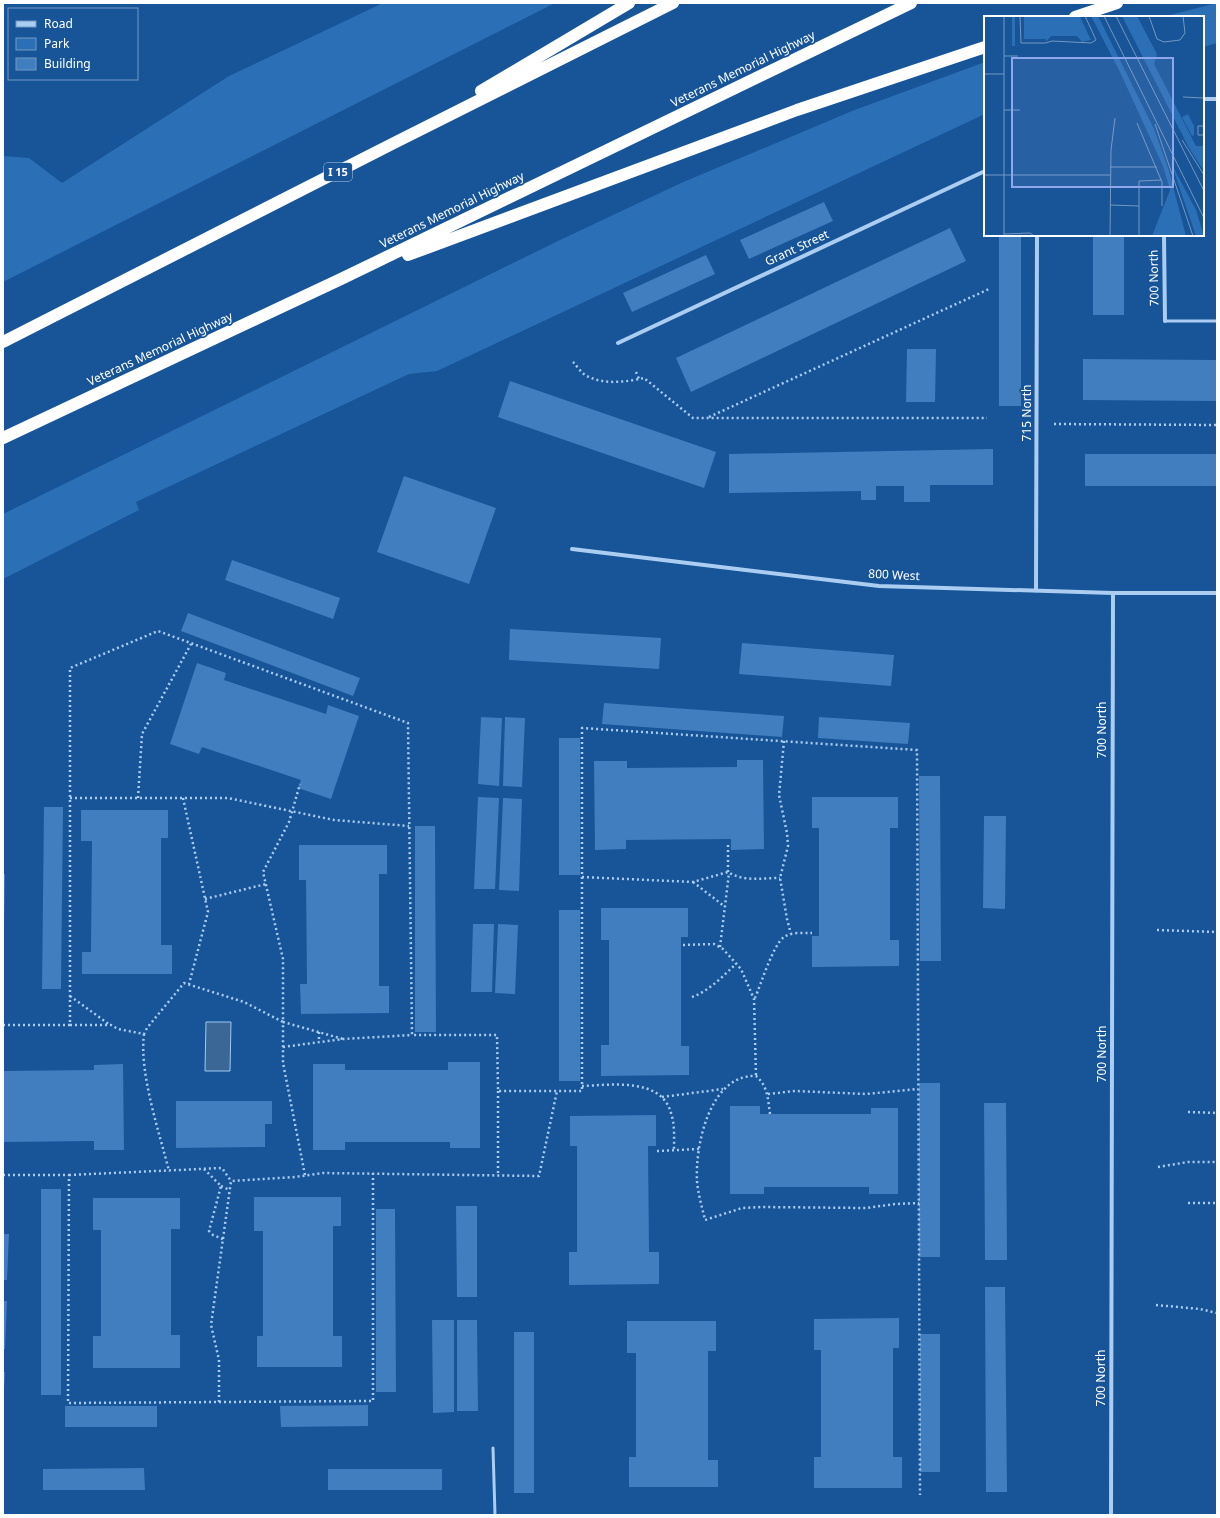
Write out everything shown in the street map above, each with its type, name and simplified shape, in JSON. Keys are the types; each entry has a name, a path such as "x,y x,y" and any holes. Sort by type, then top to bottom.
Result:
{"highway":[{"path":"392,144 629,3"},
{"name":"I 15","path":"3,342 673,3"},
{"name":"Veterans Memorial Highway","path":"3,438 341,279 911,3"},
{"path":"1078,16 1117,3"},
{"path":"341,279 797,110 984,47"}],"street":[{"path":"1204,99 1217,99"},
{"name":"Grant Street","path":"618,343 984,171"},
{"name":"715 North","path":"1036,591 1037,236"},
{"name":"700 North","path":"1164,236 1165,321"},
{"name":"800 West","path":"572,549 879,586 1113,593 1217,594"},
{"name":"700 North","path":"1111,1515 1113,593"}],"lane":[{"path":"1165,321 1217,321"},
{"path":"493,1448 495,1515"}],"path":[{"path":"706,418 989,289"},
{"path":"573,362 586,375 602,380 631,381 644,378 694,418 987,418"},
{"path":"636,372 639,379"},
{"path":"1054,424 1217,425"},
{"path":"70,1025 70,668 158,631 408,723 412,1035"},
{"path":"138,798 142,734 191,644"},
{"path":"498,1091 582,1091 582,728 917,750 920,1495"},
{"path":"784,741 779,795 787,833 788,846 780,878 791,934"},
{"path":"300,784 289,822 263,872 283,959 283,1063 305,1175"},
{"path":"70,798 228,798 334,820 409,826"},
{"path":"183,798 208,912 189,984"},
{"path":"720,947 729,872 728,845"},
{"path":"582,877 693,882 729,872 733,875 754,879 780,878"},
{"path":"693,882 725,907"},
{"path":"205,899 266,884"},
{"path":"1157,930 1217,932"},
{"path":"754,999 776,948 784,937 791,934 812,933"},
{"path":"683,945 714,944 724,948 748,983 754,999 756,1076 766,1088 770,1114"},
{"path":"692,997 709,988 736,964"},
{"path":"169,1171 147,1082 143,1044 144,1034 147,1028 184,983 244,1002 283,1022 343,1040"},
{"path":"70,996 118,1029 144,1034"},
{"path":"3,1025 111,1025"},
{"path":"319,1032 319,1042"},
{"path":"283,1047 319,1042 412,1035 497,1035 498,1175"},
{"path":"756,1076 742,1077 731,1082 724,1089 717,1098 702,1132 699,1149 697,1180 699,1196 706,1220 742,1208 866,1208 895,1204 919,1203"},
{"path":"582,1086 626,1085 644,1087 658,1093 671,1112 674,1150"},
{"path":"662,1097 724,1089"},
{"path":"768,1094 795,1091 866,1094 918,1089"},
{"path":"231,1181 323,1173 539,1176 557,1091"},
{"path":"1188,1112 1217,1113"},
{"path":"657,1151 699,1149"},
{"path":"1158,1167 1188,1162 1217,1162"},
{"path":"3,1175 69,1175 222,1168 231,1181 212,1325 219,1360 219,1402"},
{"path":"204,1169 221,1186 230,1190"},
{"path":"69,1175 68,1403 373,1401 373,1173"},
{"path":"221,1186 209,1230 213,1236 224,1239"},
{"path":"1188,1203 1217,1204"},
{"path":"1156,1305 1200,1309 1217,1313"}],"green space":[{"path":"383,3 555,3 3,282 3,156 29,158 62,183 229,76"},
{"path":"1217,3 1217,43 1204,47 1204,16 1166,16"},
{"path":"984,62 984,114 437,371 409,374 136,502 139,510 3,579 3,514 560,240 681,183 852,111"}],"shaded area":[{"path":"206,1022 231,1022 230,1071 205,1071"}],"building":[{"path":"824,202 833,221 749,259 740,240"},
{"path":"950,228 966,261 691,392 676,358"},
{"path":"999,236 1021,236 1021,406 999,406"},
{"path":"1093,236 1124,236 1124,315 1093,315"},
{"path":"706,255 715,274 632,312 623,293"},
{"path":"907,349 936,349 935,402 906,402"},
{"path":"1083,359 1217,360 1217,401 1083,400"},
{"path":"510,381 716,452 704,488 498,417"},
{"path":"993,449 993,485 930,485 930,502 904,502 904,486 876,486 876,500 861,500 861,491 729,493 729,454"},
{"path":"1085,454 1217,454 1217,486 1085,486"},
{"path":"404,476 496,508 469,584 377,552"},
{"path":"232,560 340,598 333,619 225,580"},
{"path":"188,613 360,678 353,696 181,631"},
{"path":"510,629 661,638 659,669 509,660"},
{"path":"742,643 894,655 891,686 739,674"},
{"path":"197,663 226,673 224,680 326,714 328,705 359,716 331,799 298,788 301,780 202,747 199,754 170,744"},
{"path":"604,703 784,716 782,737 602,724"},
{"path":"481,717 502,718 499,786 478,784"},
{"path":"505,717 525,718 522,787 503,786"},
{"path":"819,717 910,723 908,744 818,738"},
{"path":"559,738 580,738 580,875 559,875"},
{"path":"737,760 763,760 764,849 731,850 731,839 626,840 626,849 595,850 594,761 627,761 627,768 737,767"},
{"path":"919,776 940,776 941,961 920,961"},
{"path":"478,797 499,798 495,889 474,889"},
{"path":"812,797 898,797 898,828 890,828 890,940 899,940 899,966 812,967 812,936 819,936 819,828 812,828"},
{"path":"503,798 522,799 519,891 499,890"},
{"path":"44,807 63,807 61,989 42,989"},
{"path":"81,810 168,810 168,838 161,838 161,945 172,945 172,974 82,974 82,952 91,952 92,841 81,841"},
{"path":"984,816 1006,816 1005,909 983,908"},
{"path":"415,826 435,826 436,1032 415,1032"},
{"path":"299,845 387,845 387,874 379,874 379,986 389,986 389,1013 301,1014 300,984 307,984 306,880 299,880"},
{"path":"3,874 5,874 4,929 3,929"},
{"path":"601,908 688,908 688,937 681,937 681,1046 689,1046 689,1075 601,1076 601,1045 609,1045 609,940 601,940"},
{"path":"559,910 580,910 580,1081 559,1081"},
{"path":"473,924 494,924 492,992 471,992"},
{"path":"498,924 518,925 515,994 495,993"},
{"path":"448,1062 480,1062 480,1148 450,1148 450,1142 345,1142 345,1150 313,1150 313,1064 345,1064 345,1070 448,1070"},
{"path":"123,1064 124,1150 94,1150 94,1141 3,1142 3,1071 94,1070 94,1065"},
{"path":"919,1083 940,1083 940,1257 919,1257"},
{"path":"176,1101 272,1101 272,1124 265,1124 265,1147 176,1148"},
{"path":"984,1103 1006,1103 1007,1260 985,1260"},
{"path":"730,1106 760,1106 760,1114 871,1114 871,1108 898,1108 898,1194 869,1194 869,1187 764,1187 764,1194 730,1194"},
{"path":"656,1115 656,1146 648,1146 649,1252 659,1252 659,1284 569,1285 569,1252 577,1252 577,1146 570,1146 570,1116"},
{"path":"41,1189 61,1189 61,1395 41,1395"},
{"path":"254,1197 341,1197 341,1226 333,1226 333,1336 342,1336 342,1367 257,1367 257,1336 263,1336 263,1231 254,1231"},
{"path":"93,1198 180,1198 180,1229 171,1229 171,1335 180,1335 180,1368 93,1368 93,1336 101,1336 101,1230 93,1230"},
{"path":"456,1206 477,1206 477,1297 457,1297"},
{"path":"376,1209 395,1209 396,1392 376,1392"},
{"path":"3,1234 9,1234 7,1280 3,1280"},
{"path":"985,1287 1005,1287 1007,1492 986,1492"},
{"path":"3,1301 7,1301 5,1349 3,1349"},
{"path":"899,1318 899,1348 893,1348 893,1457 902,1457 902,1488 814,1488 814,1457 821,1457 821,1350 814,1350 814,1319"},
{"path":"432,1320 454,1320 454,1412 433,1413"},
{"path":"457,1320 477,1320 478,1411 457,1411"},
{"path":"627,1321 716,1321 716,1351 708,1351 708,1460 718,1460 718,1487 629,1487 629,1457 636,1457 636,1353 627,1353"},
{"path":"514,1332 534,1332 534,1493 514,1493"},
{"path":"920,1334 940,1334 940,1472 920,1472"},
{"path":"3,1372 5,1372 4,1389 3,1389"},
{"path":"368,1405 368,1426 281,1427 280,1406"},
{"path":"65,1406 157,1406 157,1427 65,1427"},
{"path":"144,1468 145,1490 43,1490 43,1469"},
{"path":"328,1469 442,1469 442,1490 328,1490"}]}
